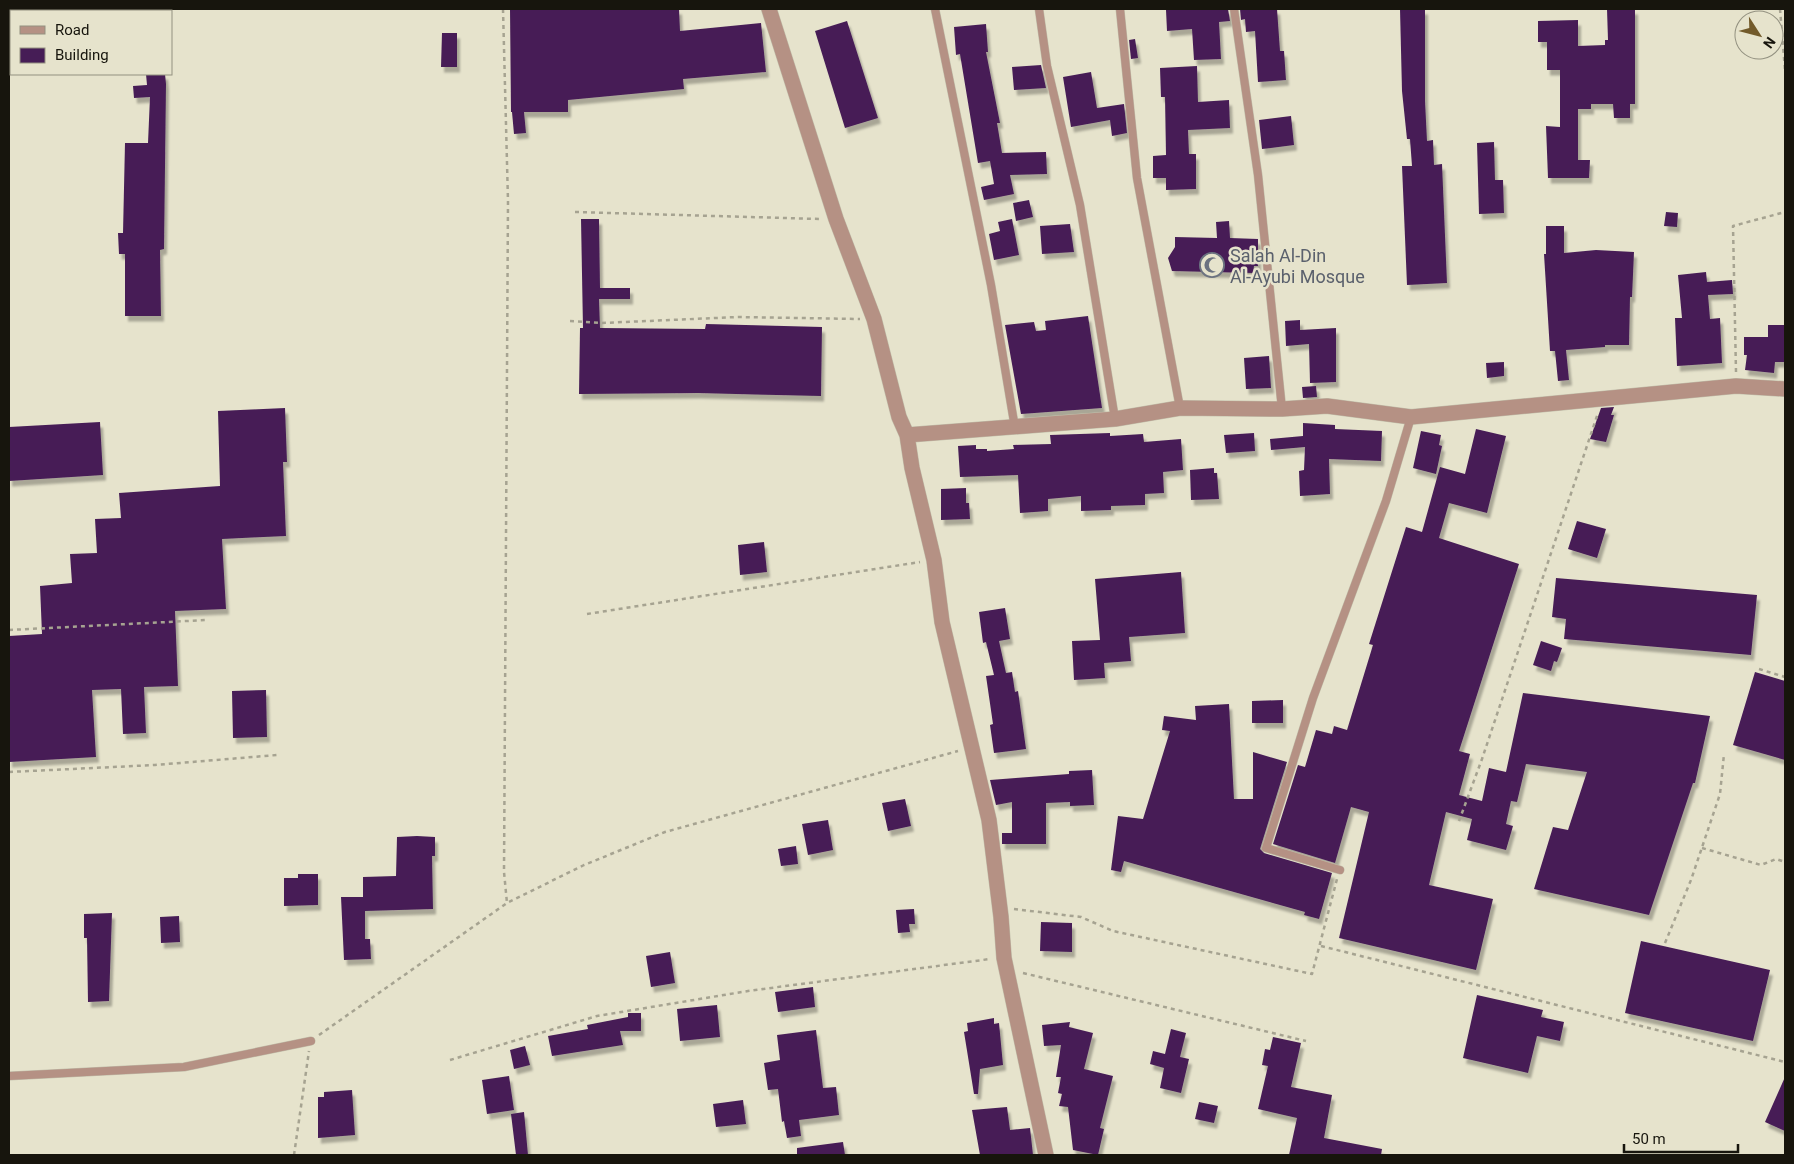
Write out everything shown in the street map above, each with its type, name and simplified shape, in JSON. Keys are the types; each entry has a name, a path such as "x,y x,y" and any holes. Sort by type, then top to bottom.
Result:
{"street":[{"path":"769,9 836,219 874,319 899,417 907,435 912,468 934,560 942,622 969,728 971,748 989,820 1000,907 1004,958 1046,1155"},
{"path":"907,435 1115,419 1180,408 1282,409 1327,406 1411,417 1736,386 1785,389"}],"lane":[{"path":"935,9 991,285 1015,428"},
{"path":"1039,9 1047,66 1080,205 1115,419"},
{"path":"1120,9 1137,178 1180,408"},
{"path":"1234,9 1258,175 1282,409"},
{"path":"1340,870 1266,848 1312,698 1386,501 1411,417"},
{"path":"9,1076 184,1067 311,1041"}],"path":[{"path":"502,9 508,201 504,862 507,903"},
{"path":"1780,9 1785,70"},
{"path":"575,212 836,219"},
{"path":"1736,386 1732,226 1785,212"},
{"path":"570,321 602,324 738,317 874,319"},
{"path":"1459,822 1482,759 1603,398"},
{"path":"587,614 934,560"},
{"path":"9,630 207,620"},
{"path":"1759,669 1785,677"},
{"path":"294,1155 311,1041 507,903 584,865 665,832 971,748"},
{"path":"1665,942 1691,880 1720,794 1724,754"},
{"path":"9,772 155,765 277,755"},
{"path":"1702,848 1761,865 1776,859 1785,862"},
{"path":"1000,907 1081,916 1113,931 1312,974 1340,870"},
{"path":"1321,946 1785,1062"},
{"path":"450,1060 597,1016 748,991 1004,958 1025,975 1306,1041"}],"building":[{"path":"510,9 679,9 680,31 761,23 766,72 683,79 684,89 568,100 568,112 524,112 526,133 514,134 511,112"},
{"path":"1228,9 1230,21 1219,22 1221,59 1194,60 1192,29 1167,31 1166,10"},
{"path":"1240,9 1277,9 1280,51 1284,51 1286,80 1258,82 1255,31 1246,32 1245,19 1241,20"},
{"path":"1400,9 1425,9 1427,141 1433,140 1434,165 1442,164 1447,283 1407,285 1402,166 1412,166 1410,139 1407,139 1402,91"},
{"path":"1607,9 1635,9 1635,104 1630,104 1630,118 1614,118 1613,104 1591,104 1591,109 1578,109 1578,160 1590,160 1589,178 1548,178 1546,126 1560,127 1560,70 1547,70 1547,42 1538,42 1538,21 1578,20 1578,46 1605,45 1605,40 1608,40"},
{"path":"847,21 878,118 845,128 815,31"},
{"path":"986,24 988,52 986,52 1000,123 997,123 1002,153 1046,152 1047,174 1010,175 1014,194 984,200 981,187 994,184 990,161 978,163 960,54 956,55 954,27"},
{"path":"442,33 457,33 457,67 441,67"},
{"path":"1135,39 1138,58 1131,59 1129,40"},
{"path":"1041,65 1046,88 1014,90 1012,67"},
{"path":"1197,66 1198,102 1229,100 1230,128 1188,130 1189,154 1196,154 1196,189 1166,190 1166,178 1153,178 1153,156 1166,155 1165,97 1161,97 1160,68"},
{"path":"1091,72 1097,108 1124,104 1127,133 1112,136 1110,120 1071,127 1063,77"},
{"path":"146,75 165,75 164,249 160,250 161,316 125,316 125,254 119,254 118,233 123,233 125,143 148,143 150,97 134,98 133,86 147,85"},
{"path":"1291,116 1294,145 1262,149 1259,120"},
{"path":"1494,142 1495,180 1503,180 1504,213 1479,214 1477,143"},
{"path":"1029,200 1033,217 1016,221 1013,203"},
{"path":"1666,212 1678,213 1677,227 1664,226"},
{"path":"581,219 599,219 600,288 630,288 630,299 599,299 600,328 705,329 706,324 822,327 821,396 698,393 579,394 580,328 583,328"},
{"path":"1012,219 1019,255 994,260 989,234 1000,231 998,222"},
{"path":"1229,221 1230,238 1258,239 1258,266 1254,266 1253,273 1172,271 1168,258 1175,247 1175,237 1217,238 1216,222"},
{"path":"1070,224 1074,252 1042,254 1040,226"},
{"path":"1546,226 1564,226 1564,253 1596,250 1634,252 1632,297 1630,297 1629,345 1605,345 1605,347 1566,350 1569,380 1558,381 1555,351 1550,351 1544,254 1546,254"},
{"path":"1706,272 1707,282 1732,280 1733,294 1708,295 1710,319 1720,318 1722,363 1677,366 1675,318 1682,318 1678,275"},
{"path":"1088,316 1102,408 1021,414 1005,325 1034,322 1036,331 1046,330 1045,321"},
{"path":"1300,320 1300,330 1336,328 1336,382 1310,383 1309,344 1286,346 1285,321"},
{"path":"1768,325 1785,325 1785,362 1775,362 1774,373 1745,370 1747,355 1744,355 1744,337 1768,337"},
{"path":"1269,356 1271,388 1246,389 1244,358"},
{"path":"1504,362 1504,376 1487,378 1486,363"},
{"path":"1316,386 1317,397 1303,398 1302,387"},
{"path":"1614,407 1611,415 1614,415 1606,442 1590,439 1601,408"},
{"path":"285,408 287,462 283,462 286,536 222,539 226,609 175,611 178,686 144,687 146,733 123,734 121,689 92,690 96,757 9,762 9,636 42,634 40,586 72,583 70,554 97,553 95,519 121,518 119,493 220,486 218,411"},
{"path":"100,422 103,475 9,481 9,427"},
{"path":"1303,423 1335,425 1335,429 1382,431 1381,461 1329,459 1330,494 1300,496 1299,471 1304,470 1305,447 1271,450 1270,439 1303,436"},
{"path":"1476,429 1506,436 1487,513 1449,503 1439,538 1519,564 1459,751 1470,754 1459,795 1482,801 1489,768 1506,772 1523,693 1710,716 1695,783 1693,783 1649,915 1534,889 1553,827 1568,830 1587,772 1526,764 1517,802 1511,801 1506,824 1513,826 1506,850 1467,840 1472,819 1446,812 1429,885 1493,899 1476,970 1339,938 1369,812 1351,807 1335,863 1273,844 1298,765 1305,767 1316,730 1332,734 1334,726 1347,730 1373,645 1369,644 1406,527 1422,532 1440,467 1465,474"},
{"path":"1421,431 1441,435 1439,445 1442,446 1436,474 1413,468"},
{"path":"1110,433 1110,436 1143,434 1144,442 1181,439 1183,470 1163,472 1164,493 1145,494 1145,505 1111,506 1111,510 1081,511 1081,496 1048,499 1048,511 1020,513 1018,475 960,477 958,446 976,445 976,449 987,449 987,451 1014,449 1013,445 1051,444 1050,435"},
{"path":"1254,433 1255,451 1226,453 1224,435"},
{"path":"1214,468 1214,473 1217,473 1219,499 1191,500 1190,470"},
{"path":"966,488 966,503 969,503 970,519 941,520 941,489"},
{"path":"1577,521 1606,529 1597,558 1568,549"},
{"path":"764,542 767,572 740,575 738,545"},
{"path":"1181,572 1185,633 1129,637 1131,661 1104,663 1105,678 1074,680 1072,641 1100,640 1095,579"},
{"path":"1556,578 1757,595 1751,655 1564,639 1566,619 1552,617"},
{"path":"1005,608 1010,639 999,641 1006,673 1012,672 1015,692 1018,691 1026,749 994,753 990,725 993,724 986,676 994,675 986,642 983,643 979,612"},
{"path":"1541,641 1562,648 1557,662 1554,661 1551,671 1533,665"},
{"path":"1755,672 1785,681 1785,760 1733,745"},
{"path":"266,690 267,737 233,738 232,691"},
{"path":"1283,700 1283,723 1252,723 1252,701"},
{"path":"1229,704 1234,799 1253,799 1253,752 1287,762 1260,849 1264,853 1332,873 1319,919 1304,915 1305,912 1124,861 1121,872 1111,870 1118,816 1143,819 1170,731 1162,730 1164,716 1196,720 1195,706"},
{"path":"1092,770 1094,805 1070,806 1070,802 1046,803 1046,844 1002,844 1002,833 1012,833 1012,802 996,805 990,780 1069,774 1069,771"},
{"path":"905,799 911,826 888,831 882,803"},
{"path":"828,820 833,850 808,855 802,824"},
{"path":"397,837 435,837 435,856 432,856 433,909 365,911 365,939 370,939 371,959 344,960 341,897 363,897 363,877 396,876"},
{"path":"796,846 798,864 781,866 778,849"},
{"path":"298,874 318,874 318,905 284,906 284,878 298,878"},
{"path":"914,909 915,924 909,924 910,932 898,933 896,910"},
{"path":"112,913 109,1001 88,1002 87,938 84,938 84,914"},
{"path":"179,916 180,942 161,943 160,917"},
{"path":"1041,922 1072,923 1072,952 1040,951"},
{"path":"1641,941 1770,970 1753,1041 1625,1013"},
{"path":"670,952 675,983 651,987 646,956"},
{"path":"813,987 815,1007 778,1012 775,992"},
{"path":"1477,995 1543,1010 1541,1017 1564,1022 1560,1041 1537,1036 1528,1073 1463,1058"},
{"path":"717,1005 720,1037 680,1041 677,1009"},
{"path":"628,1013 641,1013 641,1031 620,1031 623,1045 552,1056 548,1036 588,1029 587,1025 628,1017"},
{"path":"994,1018 994,1024 999,1023 1003,1065 980,1069 978,1094 974,1094 964,1032 968,1031 967,1023"},
{"path":"1070,1022 1069,1027 1093,1033 1084,1069 1113,1076 1100,1128 1104,1129 1098,1155 1073,1150 1068,1107 1059,1106 1062,1094 1058,1093 1061,1077 1056,1077 1061,1045 1044,1046 1042,1025"},
{"path":"1171,1029 1186,1033 1180,1057 1189,1059 1181,1093 1160,1088 1164,1068 1150,1064 1153,1051 1165,1054"},
{"path":"816,1030 823,1088 836,1087 839,1115 799,1120 801,1136 787,1138 784,1121 782,1122 778,1089 768,1090 764,1063 780,1060 777,1035"},
{"path":"1273,1037 1301,1043 1291,1087 1332,1095 1324,1138 1382,1149 1381,1155 1289,1155 1297,1118 1258,1109 1268,1066 1262,1065 1265,1049 1270,1050"},
{"path":"525,1046 530,1065 514,1069 510,1050"},
{"path":"509,1076 514,1110 487,1114 482,1080"},
{"path":"1785,1077 1785,1131 1765,1122"},
{"path":"352,1090 355,1135 318,1138 318,1097 324,1097 324,1092"},
{"path":"743,1100 746,1124 716,1127 713,1104"},
{"path":"1199,1102 1218,1106 1214,1123 1195,1119"},
{"path":"1007,1107 1010,1130 1030,1128 1033,1155 980,1155 972,1110"},
{"path":"524,1112 528,1155 516,1155 511,1114"},
{"path":"843,1142 845,1155 797,1155 797,1148"}],"place":[{"name":"Salah Al-Din Al-Ayubi Mosque","path":"1212,265"}]}
